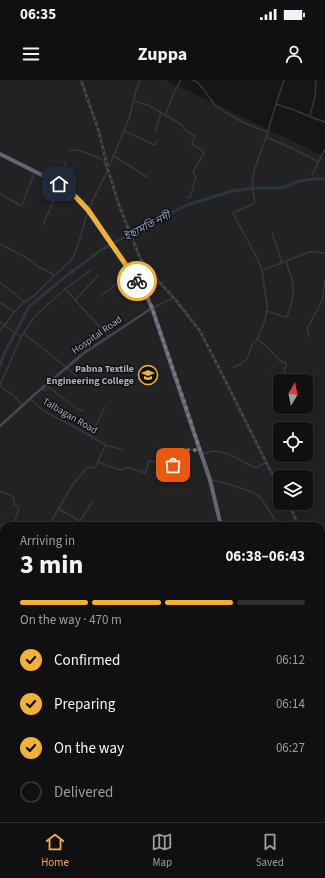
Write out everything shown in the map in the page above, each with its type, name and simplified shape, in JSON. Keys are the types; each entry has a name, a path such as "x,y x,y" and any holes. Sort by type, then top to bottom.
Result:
{"highway":[{"path":"0,154 60,184 78,199 88,210 132,272 146,295 152,308 210,480 220,522"}],"main road":[{"name":"Hospital Road","path":"0,426 84,353 152,308"}],"street":[{"path":"0,330 24,302 34,296 72,259 88,210 107,172 129,119 140,80"},
{"path":"165,116 174,92 181,80"},
{"path":"194,80 204,90 215,105 242,122 267,132"},
{"path":"234,367 247,359 252,343 257,339 264,324 267,311 262,271 258,260 233,213 255,203 252,185 254,171 284,80"},
{"path":"310,116 315,97 316,80"},
{"path":"133,101 148,105 182,125 184,129 194,135 195,138 192,144 204,152 193,172 196,177 190,198 186,197"},
{"path":"276,104 325,122"},
{"path":"155,132 160,113"},
{"path":"124,131 155,145 158,142"},
{"path":"266,137 318,162"},
{"path":"312,175 325,149"},
{"path":"69,151 77,150 101,159 104,161 107,172"},
{"path":"114,156 147,177"},
{"path":"43,225 60,184 66,162"},
{"path":"0,194 22,205 35,172"},
{"path":"272,233 282,263"},
{"path":"0,244 25,257 39,267 55,274"},
{"path":"262,271 309,252 325,253"},
{"path":"267,311 285,318 287,317 294,290 286,261"},
{"path":"23,406 14,396 0,386 21,337 35,316 65,289 91,270"},
{"path":"101,296 132,272"},
{"path":"75,300 98,276"},
{"path":"309,337 307,329 322,301 325,280"},
{"path":"0,283 24,302"},
{"path":"65,289 108,336"},
{"path":"152,308 174,298"},
{"path":"0,302 14,312"},
{"path":"0,322 21,337"},
{"path":"24,334 67,367 76,376"},
{"path":"257,339 269,348 280,361 286,363 284,372 285,374"},
{"path":"42,389 44,391 49,387 83,411"},
{"name":"Talbagan Road","path":"30,399 47,413 106,445 98,462"},
{"path":"91,436 105,407"},
{"path":"106,445 123,450"},
{"path":"54,522 52,520 72,486 87,467 95,468 98,462 119,470 127,467 145,474 149,461 175,465 189,449 200,452 219,452 256,468 265,464"},
{"path":"210,480 258,495 276,522"},
{"path":"0,491 15,498 14,504 19,508 15,522"},
{"path":"59,508 80,521 92,502"}],"shaded area":[{"path":"0,80 166,80 325,157 325,522 0,522"},
{"path":"273,446 273,457 269,448 270,449"}],"waterway":[{"name":"ইছামতি নদী","path":"0,366 4,354 29,307 61,280 101,250 187,205 232,191 255,188 282,188 299,181 325,179"}],"railway":[{"path":"81,80 99,132 119,205 140,258 200,331 273,475"},
{"path":"291,510 297,522"}],"way so far":[{"path":"137,281 148,298 152,308 200,451 189,449 176,465 173,465"}],"place":[{"name":"Pabna Textile Engineering College","path":"148,375"}],"route":[{"path":"59,184 73,194 88,210 137,281"}]}
